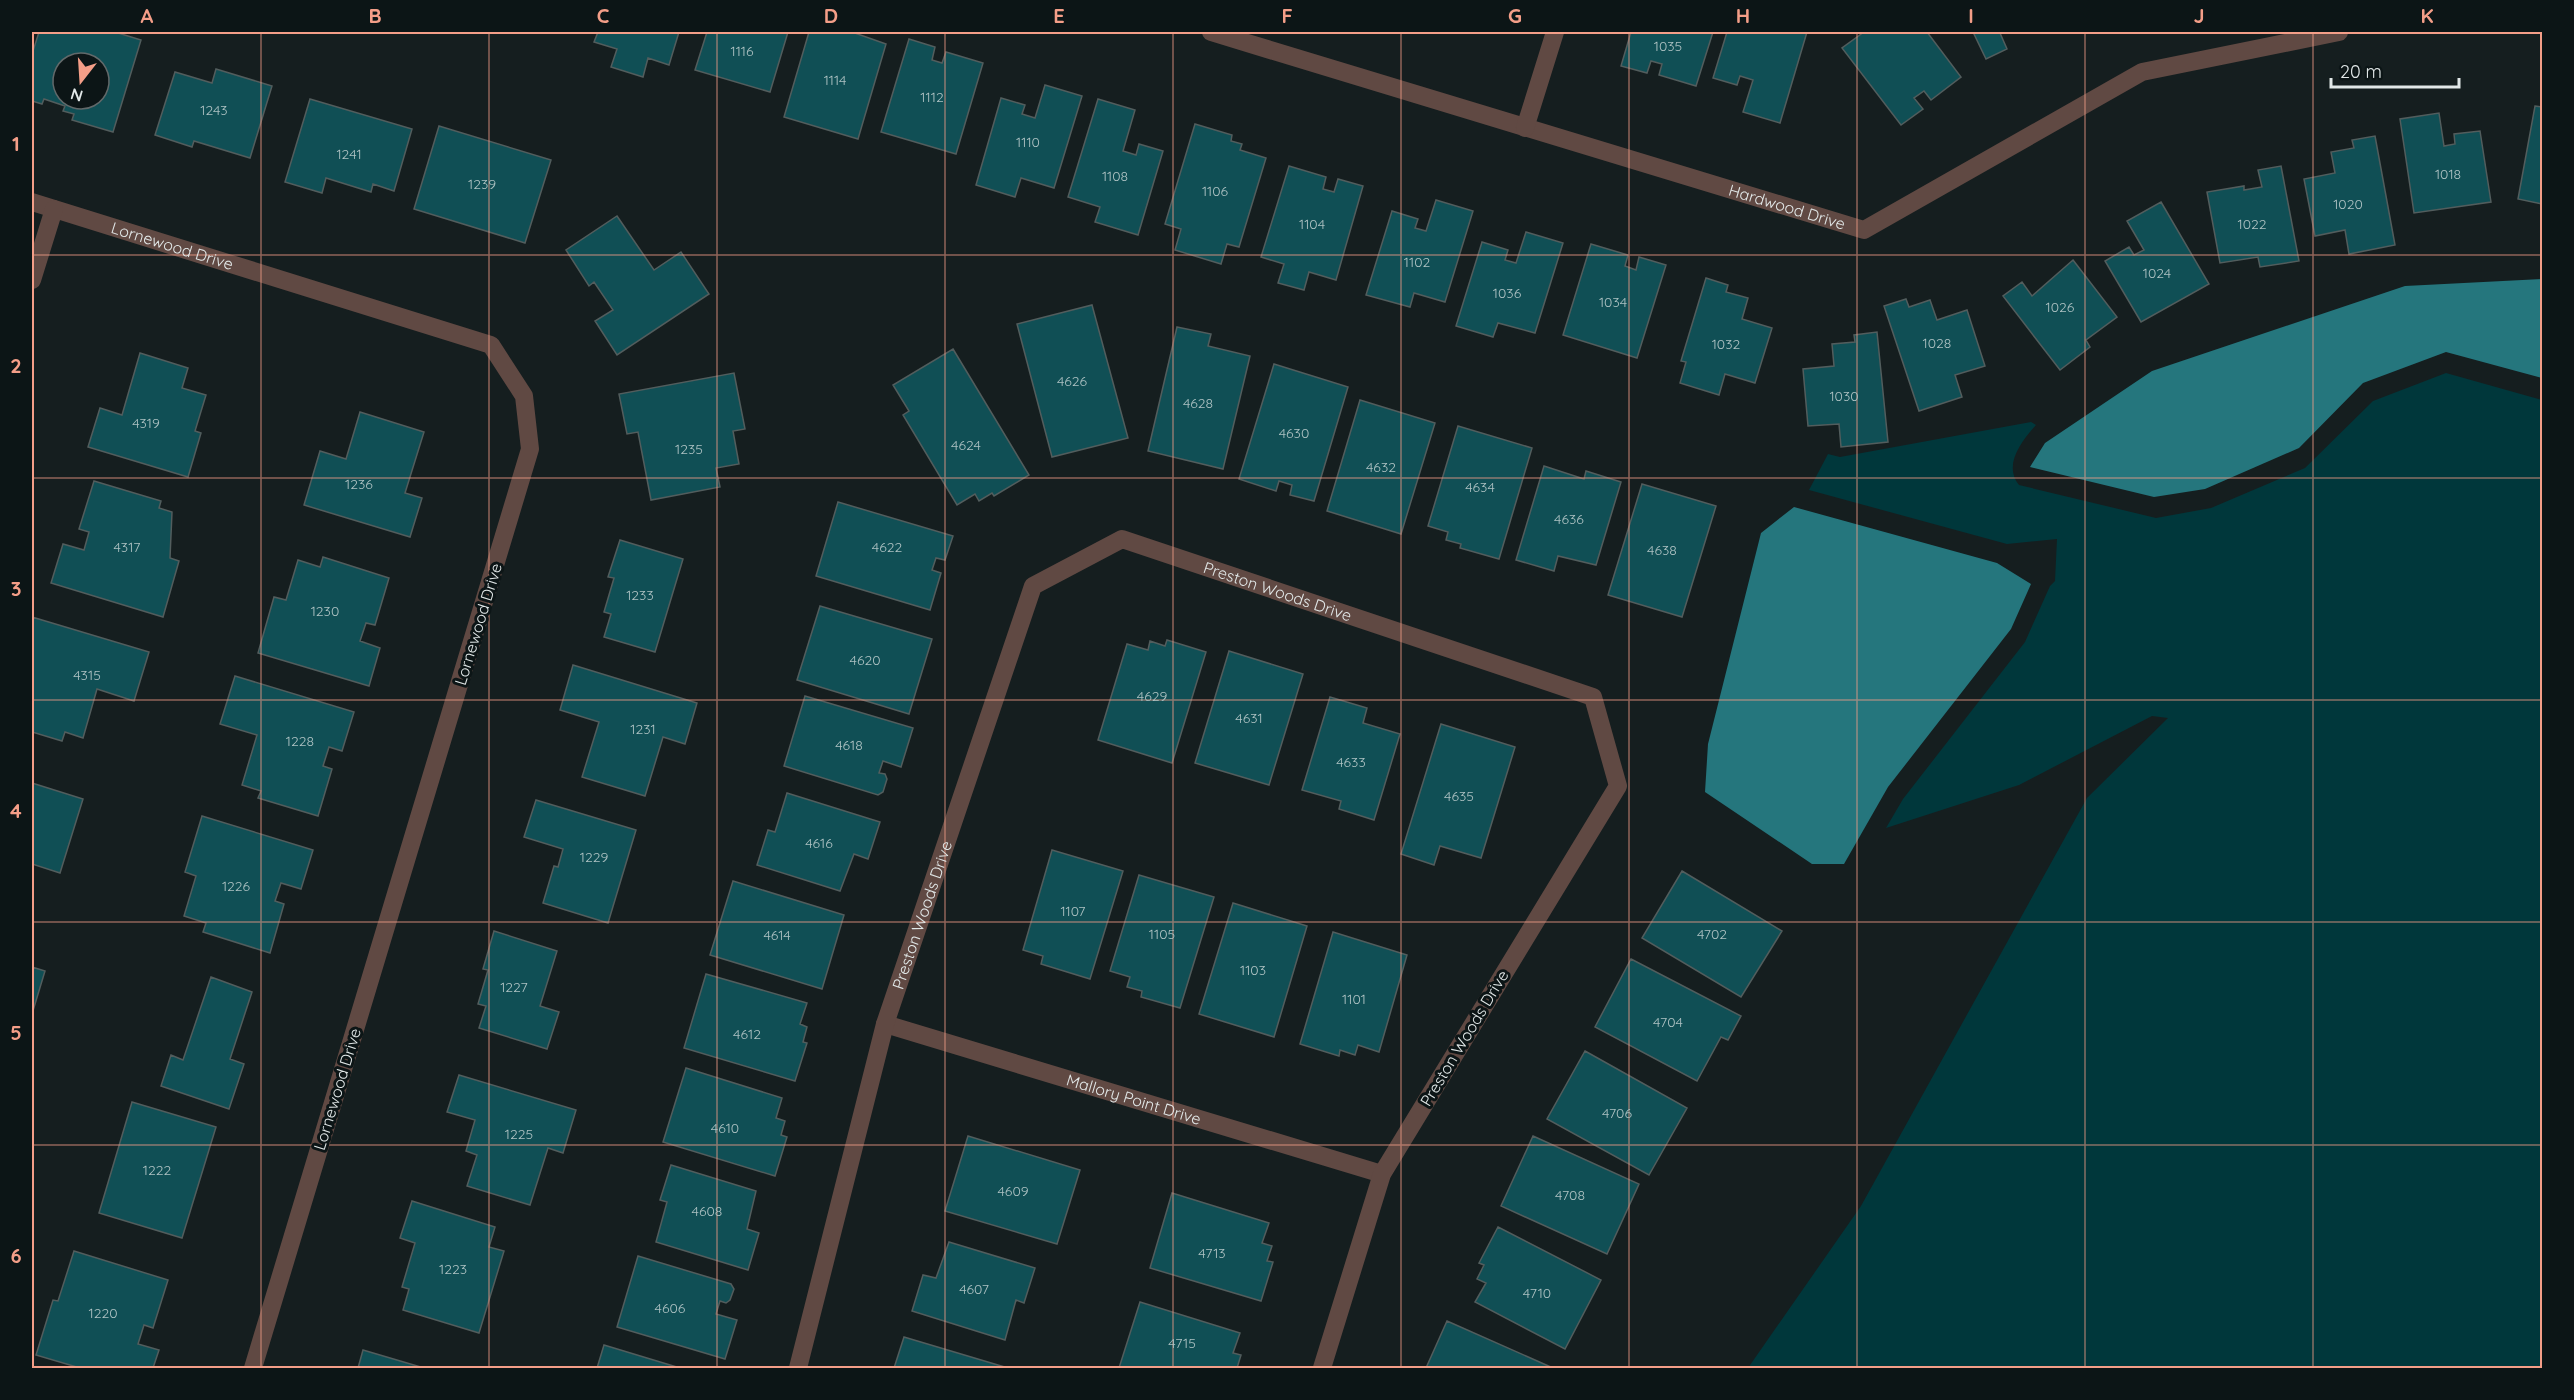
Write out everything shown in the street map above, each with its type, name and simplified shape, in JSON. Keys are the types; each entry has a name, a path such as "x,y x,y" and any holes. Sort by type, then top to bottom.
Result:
{"street":[{"name":"Hardwood Drive","path":"1211,32 1864,230 2142,72 2339,32"},
{"path":"1526,128 1555,32"},
{"name":"Lornewood Drive","path":"32,202 491,345 524,396 530,449 253,1368"},
{"path":"32,280 54,209"},
{"name":"Preston Woods Drive","path":"798,1368 885,1024 1033,586 1122,539 1593,697 1618,786 1382,1174 1323,1368"},
{"name":"Mallory Point Drive","path":"885,1024 1382,1174"}],"shaded area":[{"path":"2542,279 2542,378 2446,352 2363,383 2299,448 2205,489 2154,497 2030,467 2045,443 2152,371 2405,286"},
{"path":"2446,373 2542,400 2542,1368 1748,1368 1861,1206 2087,798 2168,718 2152,716 2019,785 1886,828 1903,799 2025,642 2050,586 2055,581 2057,539 2007,544 1809,490 1828,454 1840,457 2031,422 2036,425 2020,446 2013,462 2013,470 2019,485 2156,518 2211,508 2305,468 2373,401"},
{"path":"1794,507 1997,563 2031,584 2011,629 1888,787 1844,864 1812,864 1705,792 1708,744 1761,533"}],"building":[{"path":"39,32 115,32 141,40 113,132 72,120 74,114 63,111 111,111 111,51 51,51 51,101 44,99 42,104 32,101 32,54"},
{"path":"598,32 679,32 669,65 648,58 643,77 611,67 617,49 594,42"},
{"path":"707,32 788,32 770,92 695,70"},
{"path":"809,32 852,32 886,44 858,139 784,117"},
{"path":"1631,32 1713,32 1696,86 1659,75 1662,64 1651,61 1647,73 1621,66"},
{"path":"1727,32 1807,32 1780,123 1743,112 1753,80 1740,76 1737,85 1713,78"},
{"path":"1864,32 1927,32 1961,77 1931,100 1924,91 1914,98 1923,109 1901,125 1842,48"},
{"path":"1973,32 2003,32 2000,33 2007,49 1986,59"},
{"path":"909,39 935,47 932,60 942,63 946,52 983,63 956,154 881,132"},
{"path":"216,69 272,86 250,158 194,141 192,147 155,135 175,72 212,83"},
{"path":"1045,85 1082,96 1054,188 1021,178 1015,197 976,185 1001,98 1025,105 1022,114 1035,118"},
{"path":"310,99 412,129 394,191 373,184 371,192 326,178 322,193 285,182"},
{"path":"1098,99 1135,110 1123,151 1136,155 1139,144 1163,151 1138,235 1095,222 1100,207 1068,197"},
{"path":"2535,106 2542,107 2542,204 2518,199"},
{"path":"2439,113 2444,146 2455,144 2454,134 2480,131 2491,202 2414,213 2400,119"},
{"path":"1195,124 1232,135 1231,141 1242,144 1240,150 1266,158 1239,247 1227,244 1221,264 1175,250 1181,229 1165,224"},
{"path":"439,126 551,160 525,243 414,209"},
{"path":"2375,136 2395,245 2349,254 2345,230 2315,236 2304,179 2335,173 2331,152 2354,148 2352,140"},
{"path":"1289,166 1326,177 1323,189 1334,192 1338,179 1363,186 1336,280 1309,272 1304,290 1278,283 1284,264 1261,257"},
{"path":"2281,166 2299,261 2260,267 2258,257 2220,263 2207,192 2244,186 2244,190 2262,187 2258,170"},
{"path":"1436,200 1473,211 1445,302 1414,293 1410,307 1366,295 1392,211 1418,219 1415,228 1426,231"},
{"path":"2161,202 2209,284 2141,322 2105,261 2129,247 2134,255 2144,250 2127,221"},
{"path":"617,216 654,270 681,252 709,294 617,355 595,321 613,310 594,282 589,286 566,250"},
{"path":"1526,232 1563,243 1535,333 1498,323 1493,337 1456,326 1482,242 1508,250 1505,260 1516,263"},
{"path":"1591,244 1628,255 1625,266 1636,270 1639,257 1666,265 1637,358 1563,335"},
{"path":"2073,260 2117,317 2086,340 2090,347 2060,370 2003,296 2022,282 2032,296"},
{"path":"1706,278 1728,285 1726,292 1748,298 1742,319 1772,328 1755,383 1725,374 1719,395 1680,383 1686,362 1681,361"},
{"path":"1906,299 1909,307 1930,300 1937,320 1967,310 1985,366 1955,375 1962,397 1919,411 1884,306"},
{"path":"1092,305 1128,438 1052,457 1017,324"},
{"path":"1177,327 1211,334 1208,346 1250,356 1223,469 1148,451"},
{"path":"1877,332 1888,442 1841,447 1839,424 1808,426 1803,369 1834,366 1832,344 1855,342 1854,335"},
{"path":"953,349 1029,475 994,496 992,493 979,501 975,494 957,505 903,415 909,411 893,385"},
{"path":"140,353 188,368 182,388 206,395 195,431 201,433 188,477 88,447 100,408 122,415"},
{"path":"1274,364 1348,387 1314,501 1290,495 1292,485 1279,481 1276,491 1239,479"},
{"path":"734,373 745,429 733,431 739,464 716,468 720,487 651,500 638,432 627,434 619,394"},
{"path":"1360,400 1435,423 1401,534 1327,511"},
{"path":"360,412 424,432 405,493 422,498 410,537 304,505 320,451 346,459"},
{"path":"1458,426 1532,448 1499,559 1460,548 1461,544 1446,540 1448,532 1428,526"},
{"path":"1544,466 1584,479 1586,471 1621,482 1596,565 1558,556 1554,571 1516,560"},
{"path":"94,481 161,501 159,508 172,512 170,558 179,561 163,617 51,583 63,544 84,550 89,532 79,529"},
{"path":"1642,484 1716,506 1682,617 1608,595"},
{"path":"838,502 953,536 945,560 936,558 932,570 941,573 930,610 816,576"},
{"path":"620,540 683,559 655,652 604,637 611,614 604,612 614,578 608,577"},
{"path":"323,557 389,578 375,625 366,623 360,641 380,648 369,686 258,653 274,597 286,600 298,560 320,567"},
{"path":"820,606 932,639 909,714 797,680"},
{"path":"32,617 149,652 134,701 97,689 83,738 65,732 62,741 32,732"},
{"path":"1167,640 1206,652 1172,763 1098,740 1127,644 1148,650 1150,641 1165,646"},
{"path":"1229,651 1303,674 1269,785 1195,763"},
{"path":"573,665 697,703 685,744 663,737 645,796 582,777 599,722 560,710"},
{"path":"235,676 354,712 342,751 329,747 323,766 332,769 318,816 258,798 261,791 242,785 257,735 220,724"},
{"path":"805,696 913,728 901,767 883,761 879,773 885,774 887,779 883,792 878,795 784,766"},
{"path":"1330,697 1367,708 1363,723 1400,734 1374,820 1339,809 1341,801 1302,790"},
{"path":"1441,724 1515,747 1481,858 1440,846 1434,865 1401,854"},
{"path":"32,783 83,799 60,873 32,864"},
{"path":"787,793 880,822 868,859 854,854 840,891 757,865 768,830 775,832"},
{"path":"536,800 636,830 608,923 543,903 554,866 558,867 563,849 524,837"},
{"path":"202,816 313,850 301,889 281,883 275,901 284,904 270,953 203,932 206,923 184,916 196,876 185,872"},
{"path":"1052,850 1123,871 1090,979 1041,964 1043,956 1023,950"},
{"path":"1682,871 1782,931 1741,997 1642,938"},
{"path":"1139,875 1214,897 1180,1008 1141,997 1142,991 1127,987 1130,977 1110,971"},
{"path":"733,881 844,915 822,989 710,955"},
{"path":"1233,903 1307,926 1274,1037 1199,1014"},
{"path":"494,931 557,951 540,1006 559,1012 547,1049 479,1028 486,1006 478,1004 488,970 483,969"},
{"path":"1333,932 1407,955 1379,1052 1358,1045 1355,1055 1340,1050 1339,1056 1300,1044"},
{"path":"1631,959 1741,1016 1728,1040 1721,1037 1697,1081 1595,1027"},
{"path":"32,967 45,971 32,1014"},
{"path":"706,974 807,1003 800,1024 807,1027 803,1042 807,1043 795,1081 684,1048"},
{"path":"211,977 252,992 230,1059 244,1064 229,1109 161,1086 171,1055 183,1060"},
{"path":"1585,1051 1687,1108 1649,1175 1547,1119"},
{"path":"686,1068 782,1098 776,1118 785,1121 781,1135 787,1137 775,1176 663,1142"},
{"path":"459,1075 576,1110 563,1153 548,1148 530,1205 467,1186 477,1155 466,1151 475,1120 447,1112"},
{"path":"132,1102 216,1127 182,1238 99,1213"},
{"path":"968,1136 1080,1170 1057,1244 945,1211"},
{"path":"1533,1136 1639,1184 1607,1254 1501,1206"},
{"path":"671,1165 756,1191 747,1229 759,1233 748,1270 656,1242 667,1202 660,1200"},
{"path":"1172,1193 1269,1223 1262,1243 1272,1246 1267,1261 1273,1262 1261,1301 1150,1268"},
{"path":"412,1201 495,1227 489,1247 504,1251 479,1333 403,1310 409,1289 402,1287 415,1243 400,1238"},
{"path":"1498,1227 1601,1280 1565,1349 1475,1302 1486,1283 1477,1279 1484,1265 1479,1263"},
{"path":"949,1242 1035,1268 1024,1303 1016,1300 1005,1340 912,1311 923,1275 936,1278"},
{"path":"74,1251 168,1280 153,1328 144,1325 138,1344 159,1350 153,1368 80,1368 36,1355 53,1300 58,1301"},
{"path":"638,1256 731,1284 734,1289 730,1300 726,1303 720,1301 716,1314 737,1320 725,1359 617,1327"},
{"path":"1140,1302 1240,1333 1233,1353 1241,1355 1237,1368 1119,1368"},
{"path":"1447,1321 1553,1368 1426,1368"},
{"path":"904,1337 1008,1368 894,1368"},
{"path":"604,1345 680,1368 597,1368"},
{"path":"363,1350 424,1368 358,1368"}]}
